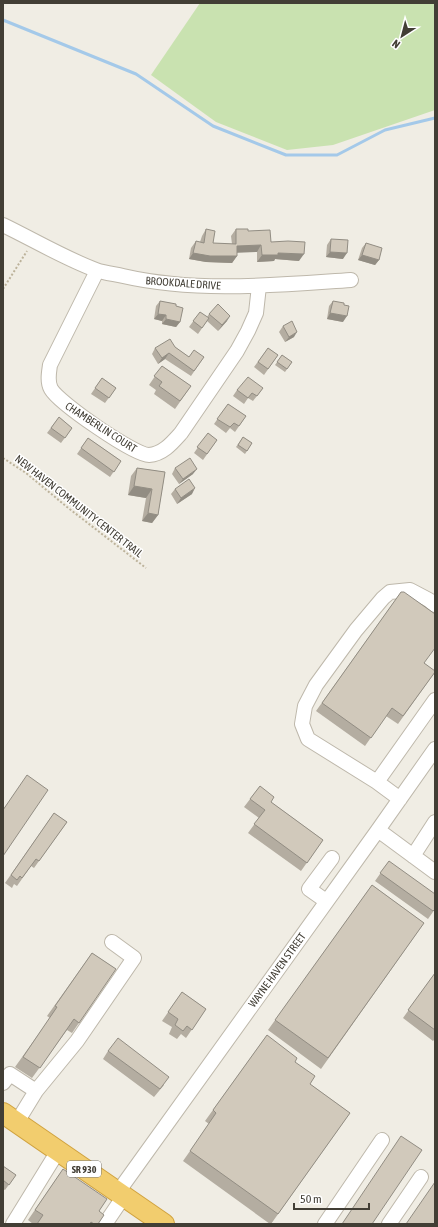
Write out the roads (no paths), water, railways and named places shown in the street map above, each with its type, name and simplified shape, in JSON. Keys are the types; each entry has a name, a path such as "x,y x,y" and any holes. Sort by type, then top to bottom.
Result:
{"highway":[{"name":"SR 930","path":"10,1118 164,1224"}],"street":[{"name":"BROOKDALE DRIVE","path":"3,224 58,254 97,271 139,280 174,284 259,286 351,280"},
{"name":"CHAMBERLIN COURT","path":"97,271 50,365 50,388 58,398 70,408 135,450 148,455 162,452 176,439 237,351 256,313 259,286"},
{"path":"400,799 308,739 302,724 305,706 316,685 356,630 383,598 390,592 410,590 429,600 435,605"},
{"path":"376,782 435,700"},
{"name":"WAYNE HAVEN STREET","path":"105,1224 121,1194 326,901 400,799 429,769 435,749"},
{"path":"412,856 435,822"},
{"path":"378,830 435,872"},
{"path":"326,901 309,889 332,858"},
{"path":"10,1118 36,1091 77,1041 134,958 112,942"},
{"path":"3,1083 10,1074 36,1091"},
{"path":"325,1224 382,1140"},
{"path":"15,1223 58,1151"},
{"path":"389,1224 421,1177"}],"waterway":[{"path":"3,20 136,74 213,126 286,155 337,155 385,130 435,118"}]}
